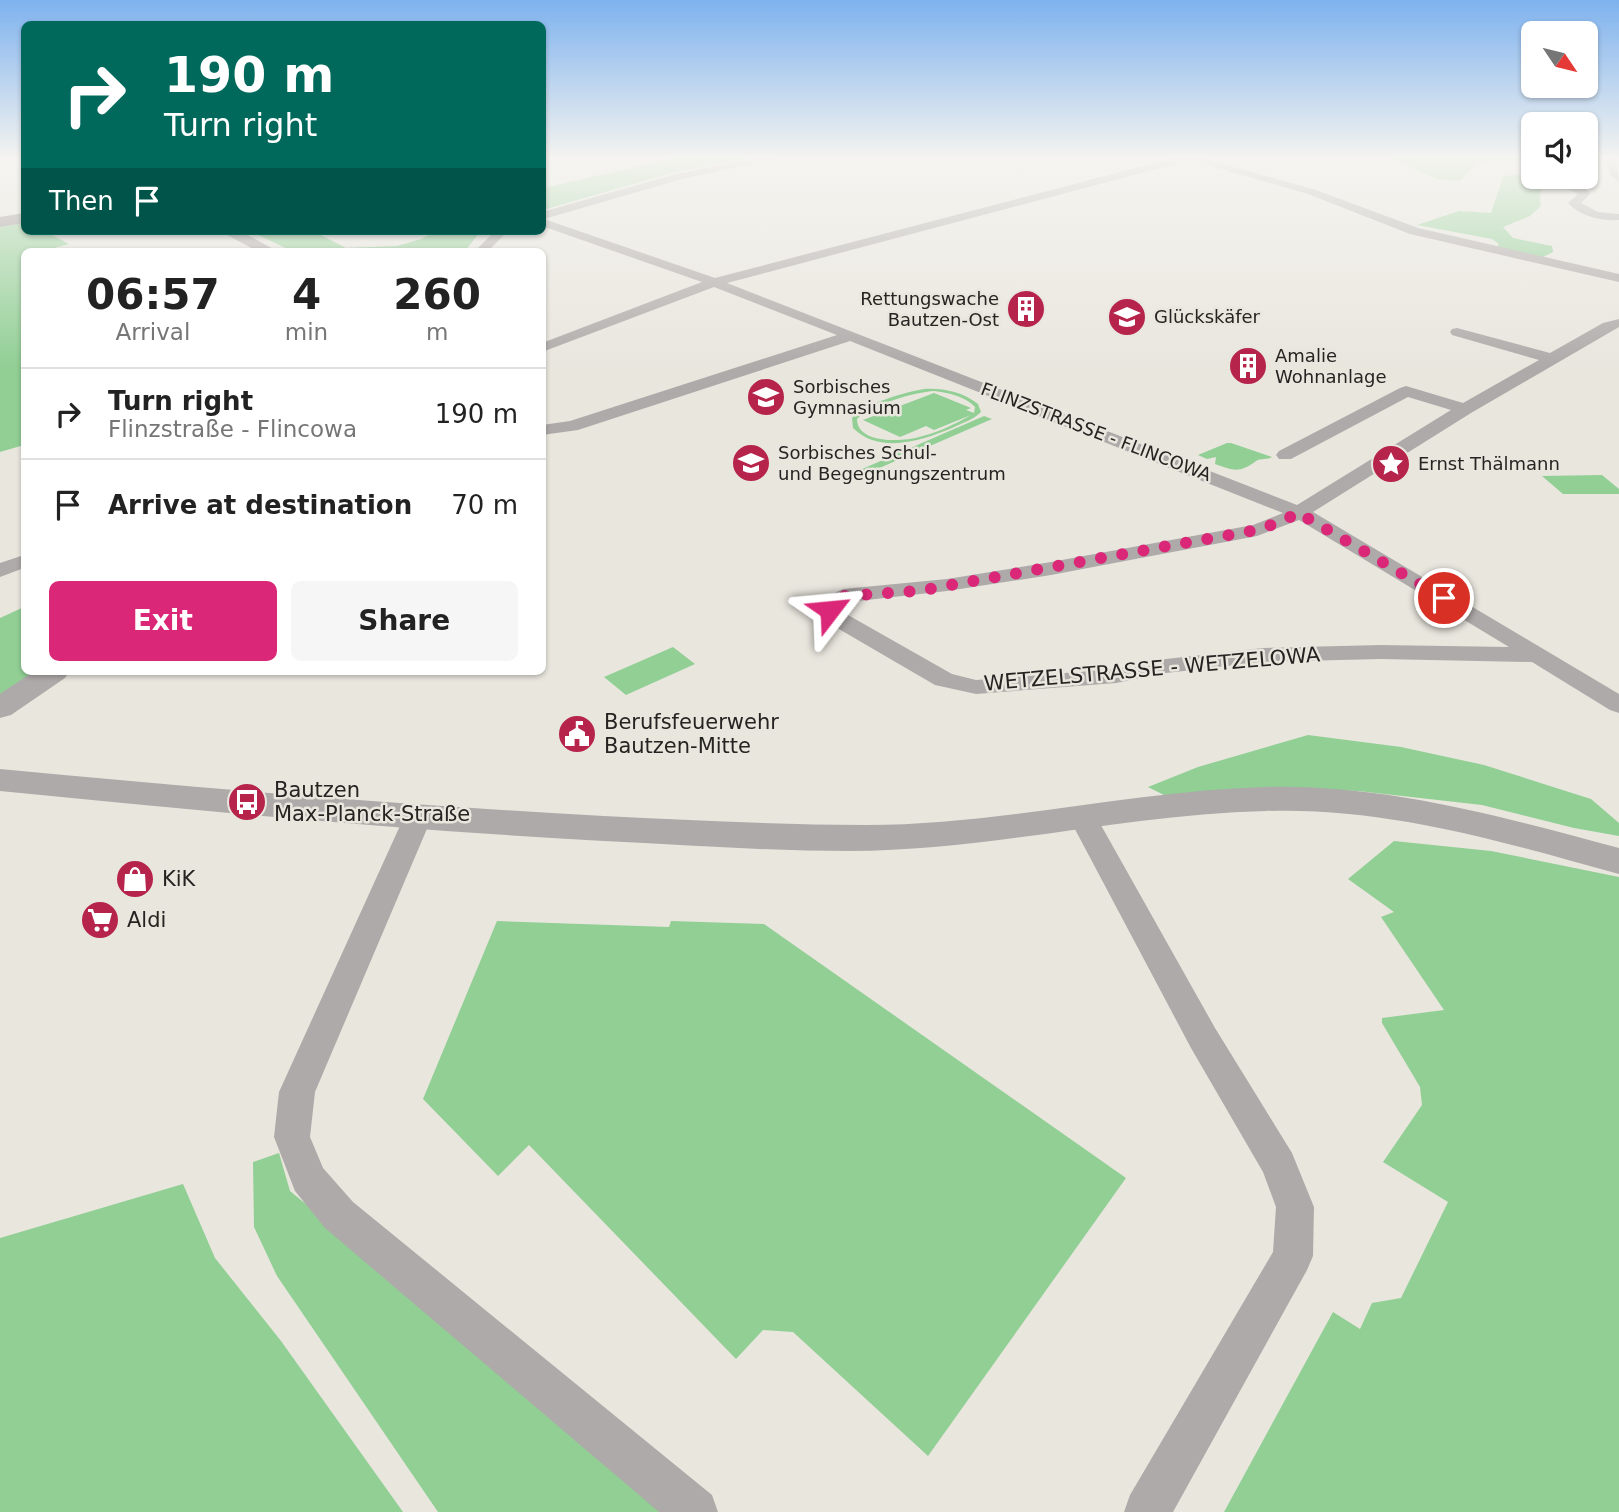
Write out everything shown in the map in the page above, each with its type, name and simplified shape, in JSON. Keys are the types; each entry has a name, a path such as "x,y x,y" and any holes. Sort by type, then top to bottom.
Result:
{"street":[{"name":"FLINZSTRASSE - FLINCOWA","path":"555,227 714,282 1297,512 1328,527 1619,705"},
{"path":"546,346 714,282 923,227"},
{"path":"1402,227 1619,278"},
{"path":"236,235 263,248"},
{"path":"484,248 498,235"},
{"path":"1297,512 1550,358 1608,326 1619,323"},
{"path":"1457,332 1550,358"},
{"path":"546,429 572,426 850,335"},
{"path":"1285,455 1406,391 1465,409"},
{"name":"WETZELSTRASSE - WETZELOWA","path":"1297,512 1286,520 1257,530 918,591 843,596 834,602 830,610 840,620 944,680 976,687 1116,676 1166,666 1263,655 1381,652 1536,655"},
{"path":"0,571 21,562"},
{"path":"0,708 50,675"},
{"path":"0,780 418,817 769,837 878,838 959,835 1202,803 1270,799 1366,803 1497,828 1619,861"},
{"path":"418,817 297,1092 292,1138 307,1178 339,1215 695,1512"},
{"path":"1083,818 1203,1038 1279,1165 1295,1207 1293,1256 1147,1512"}],"green space":[{"path":"0,227 21,227 21,235 52,235 69,244 54,248 21,248 21,446 0,452"},
{"path":"1425,227 1504,227 1513,238 1552,246 1553,252 1537,260 1493,251 1499,244 1492,239"},
{"path":"258,235 321,235 346,248 286,248"},
{"path":"428,235 478,235 467,248 346,248 397,246"},
{"path":"938,389 953,392 978,404 981,412 941,433 902,443 876,441 853,428 852,418 865,408 885,399 916,391","holes":["934,391 966,400 975,407 974,413 966,410 971,408 934,393 863,420 900,437 926,426 934,430 971,415 932,433 902,440 872,437 859,427 857,419 882,404"]},
{"path":"984,416 992,419 861,476 853,473"},
{"path":"1227,443 1272,457 1237,470 1215,464 1216,457 1207,459 1198,455"},
{"path":"1602,475 1619,489 1619,494 1563,494 1542,476"},
{"path":"21,608 21,675 32,675 0,696 0,618"},
{"path":"673,647 695,664 626,695 604,677"},
{"path":"1308,735 1401,747 1484,765 1591,799 1619,823 1619,836 1574,828 1482,805 1358,791 1270,788 1170,798 1148,787 1198,767"},
{"path":"1394,841 1491,851 1619,877 1619,1512 1224,1512 1333,1312 1360,1329 1372,1303 1401,1298 1448,1202 1383,1162 1422,1105 1420,1087 1382,1023 1382,1018 1444,1010 1381,917 1394,912 1348,879"},
{"path":"497,921 669,927 671,921 764,924 1126,1178 928,1456 793,1332 763,1330 736,1359 529,1145 498,1176 423,1099"},
{"path":"279,1153 290,1191 681,1512 438,1512 277,1276 254,1227 253,1162"},
{"path":"183,1184 215,1258 281,1341 403,1512 0,1512 0,1238"}],"place":[{"name":"Rettungswache Bautzen-Ost","path":"1026,309"},
{"name":"Glückskäfer","path":"1127,317"},
{"name":"Amalie Wohnanlage","path":"1248,366"},
{"name":"Sorbisches Gymnasium","path":"766,397"},
{"name":"Sorbisches Schul- und Begegnungszentrum","path":"751,463"},
{"name":"Ernst Thälmann","path":"1391,464"},
{"name":"Berufsfeuerwehr Bautzen-Mitte","path":"577,734"},
{"name":"Bautzen Max-Planck-Straße","path":"247,802"},
{"name":"KiK","path":"135,879"},
{"name":"Aldi","path":"100,920"}],"route":[{"path":"830,610 837,598 843,596 918,591 1257,530 1286,520 1297,512 1328,527 1444,598"}]}
